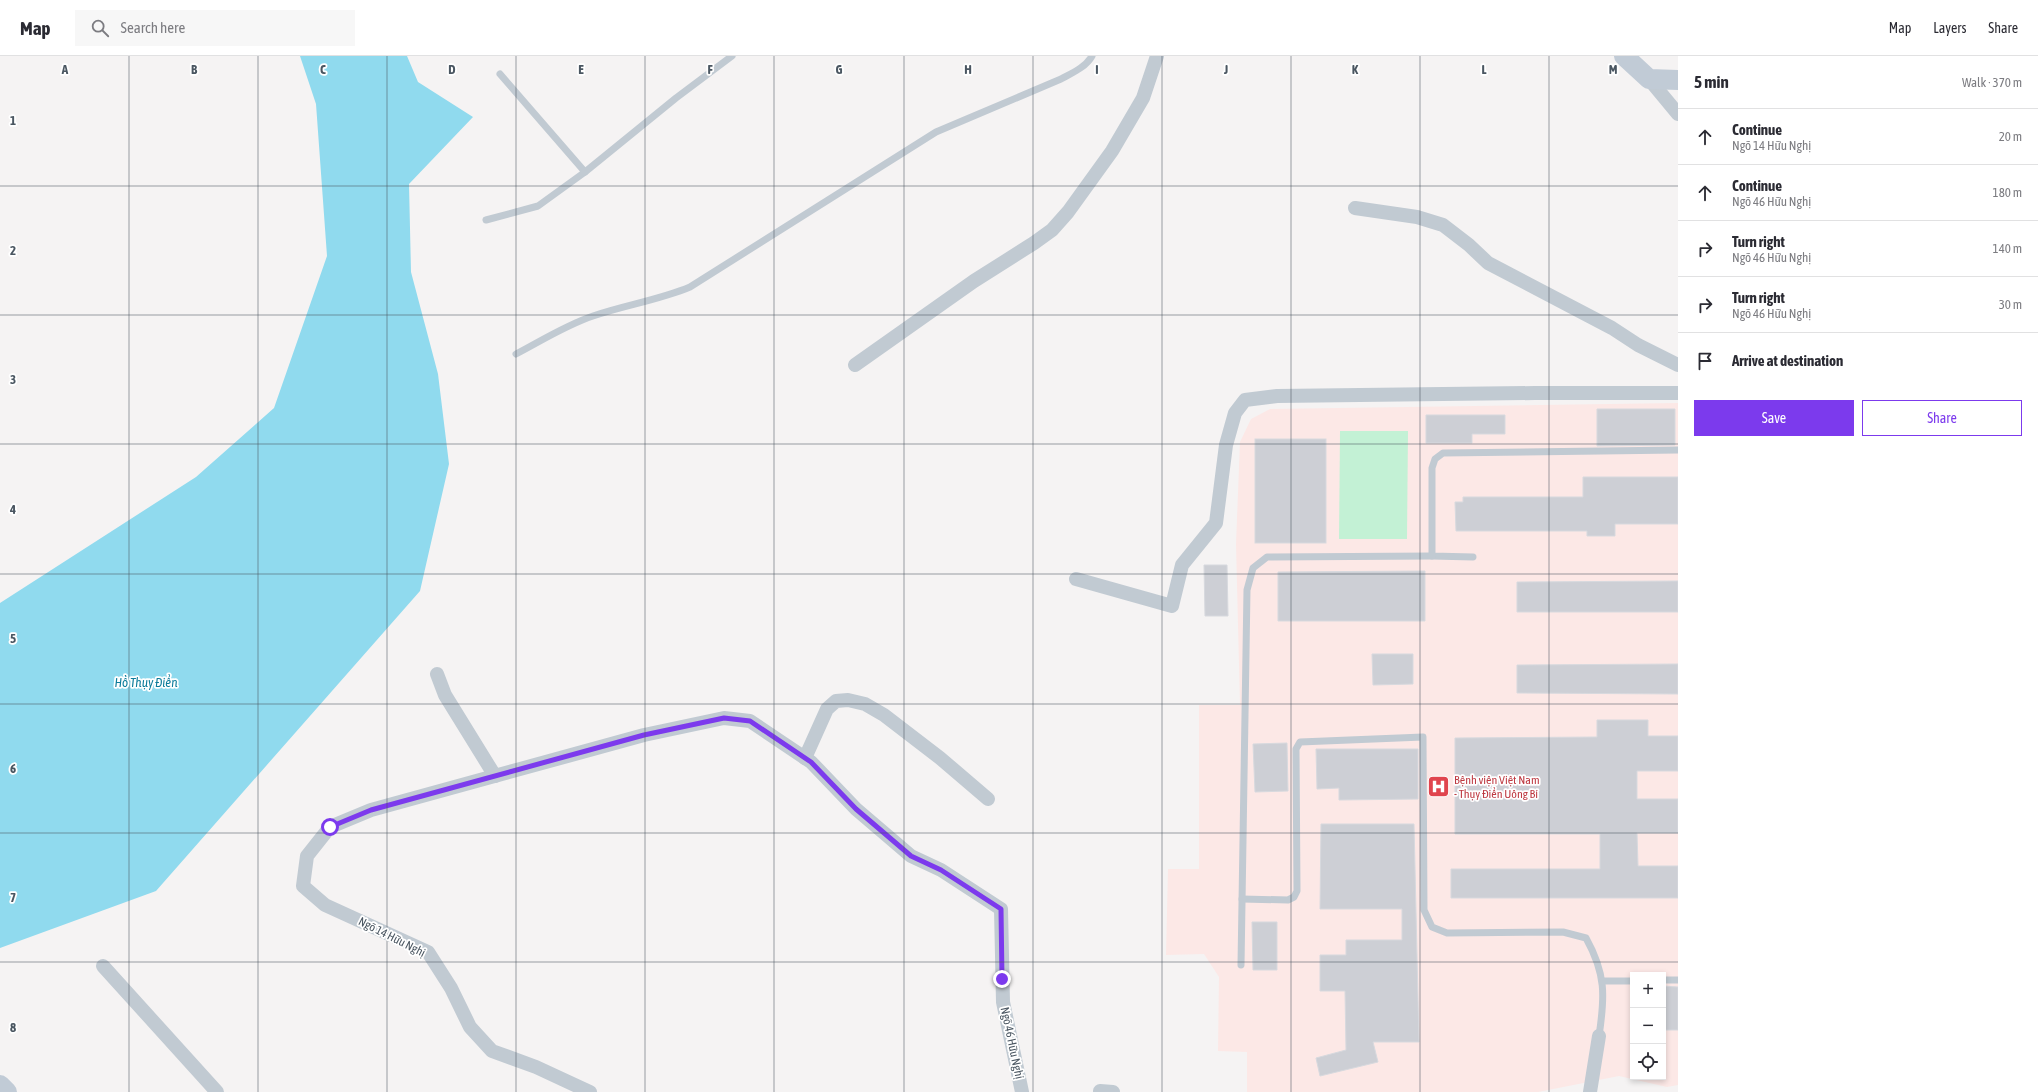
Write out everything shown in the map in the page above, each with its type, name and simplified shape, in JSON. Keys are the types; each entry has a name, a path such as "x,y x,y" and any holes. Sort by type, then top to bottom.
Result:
{"street":[{"path":"855,365 974,281 1052,230 1068,212 1112,151 1143,98 1157,56"},
{"path":"1624,56 1649,79 1678,114"},
{"path":"1649,79 1678,80"},
{"path":"1355,208 1417,217 1443,225 1469,245 1488,263 1612,328 1638,345 1678,365"},
{"path":"1076,579 1172,606 1182,565 1216,523 1226,444 1235,413 1245,400 1277,396 1535,392 1678,393"},
{"path":"437,674 445,695 495,776"},
{"path":"805,758 828,709 836,701 848,700 866,704 884,715 940,758 988,799"},
{"name":"Ngõ 46 Hữu Nghị","path":"371,810 644,735 724,718 750,721 805,758 856,809 911,856 941,870 1001,909 1003,1002 1022,1092"},
{"name":"Ngõ 14 Hữu Nghị","path":"371,810 330,827 307,856 303,886 325,905 428,952 452,988 470,1027 492,1051 542,1070 590,1092"},
{"path":"103,966 217,1092"},
{"path":"1590,1092 1599,1036"},
{"path":"0,1085 7,1092"}],"lane":[{"path":"486,220 538,206 585,172 676,98 732,56"},
{"path":"516,354 570,325 592,316 671,295 690,287 936,132 1061,79 1077,70 1092,56"},
{"path":"500,74 585,172"},
{"path":"1432,556 1432,468 1435,459 1443,453 1678,450"},
{"path":"1241,965 1247,590 1253,568 1268,557 1473,557"},
{"path":"1242,899 1288,900 1294,897 1297,891 1296,749 1300,742 1423,737 1424,910 1432,927 1447,933 1563,932 1586,938 1596,955 1603,981 1603,1009 1599,1036"},
{"path":"1666,980 1678,980"},
{"path":"1603,981 1630,981"}],"shaded area":[{"name":"Bệnh viện Việt Nam - Thụy Điển Uông Bí","path":"1678,403 1678,1085 1667,1087 1636,1080 1666,1080 1666,972 1630,972 1630,1079 1619,1076 1538,1092 1247,1092 1247,1052 1218,1051 1219,977 1204,954 1166,955 1168,869 1199,869 1199,705 1240,705 1236,544 1240,442 1251,419 1270,409"}],"green space":[{"path":"1340,431 1408,431 1407,539 1339,539"}],"water":[{"name":"Hồ Thụy Điển","path":"300,56 407,56 418,82 473,117 409,184 411,272 438,374 449,464 420,591 156,891 0,948 0,603 196,477 274,408 327,256 316,104"}],"building":[{"path":"1597,409 1675,409 1675,445 1597,446"},
{"path":"1426,415 1505,415 1505,434 1472,434 1472,443 1426,443"},
{"path":"1255,439 1326,439 1326,543 1255,543"},
{"path":"1583,477 1678,477 1678,524 1615,524 1615,536 1587,536 1587,531 1456,531 1455,502 1463,502 1463,497 1583,497"},
{"path":"1204,565 1227,565 1228,616 1205,616"},
{"path":"1425,571 1425,621 1278,621 1278,572"},
{"path":"1678,581 1678,612 1517,612 1517,582"},
{"path":"1372,654 1413,654 1413,684 1373,685"},
{"path":"1678,664 1678,694 1517,693 1517,665"},
{"path":"1597,720 1648,720 1648,736 1678,736 1678,771 1637,771 1637,799 1678,799 1678,833 1637,833 1638,866 1678,866 1678,898 1451,898 1451,869 1600,869 1600,834 1455,834 1455,738 1597,737"},
{"path":"1287,743 1288,791 1255,792 1253,744"},
{"path":"1316,749 1418,749 1418,799 1339,800 1339,788 1317,789"},
{"path":"1321,824 1414,824 1419,1042 1373,1042 1378,1062 1320,1076 1316,1058 1346,1050 1345,991 1320,991 1320,955 1346,955 1346,940 1402,940 1402,909 1320,909"},
{"path":"1252,922 1277,922 1277,970 1253,970"},
{"path":"1666,986 1678,987 1678,1030 1666,1030"}],"place":[{"name":"Bệnh viện Việt Nam - Thụy Điển Uông Bí","path":"1439,787"}],"route":[{"path":"330,827 371,810 644,735 724,718 750,721 811,762 856,809 911,856 941,870 1001,909 1002,979"}]}
